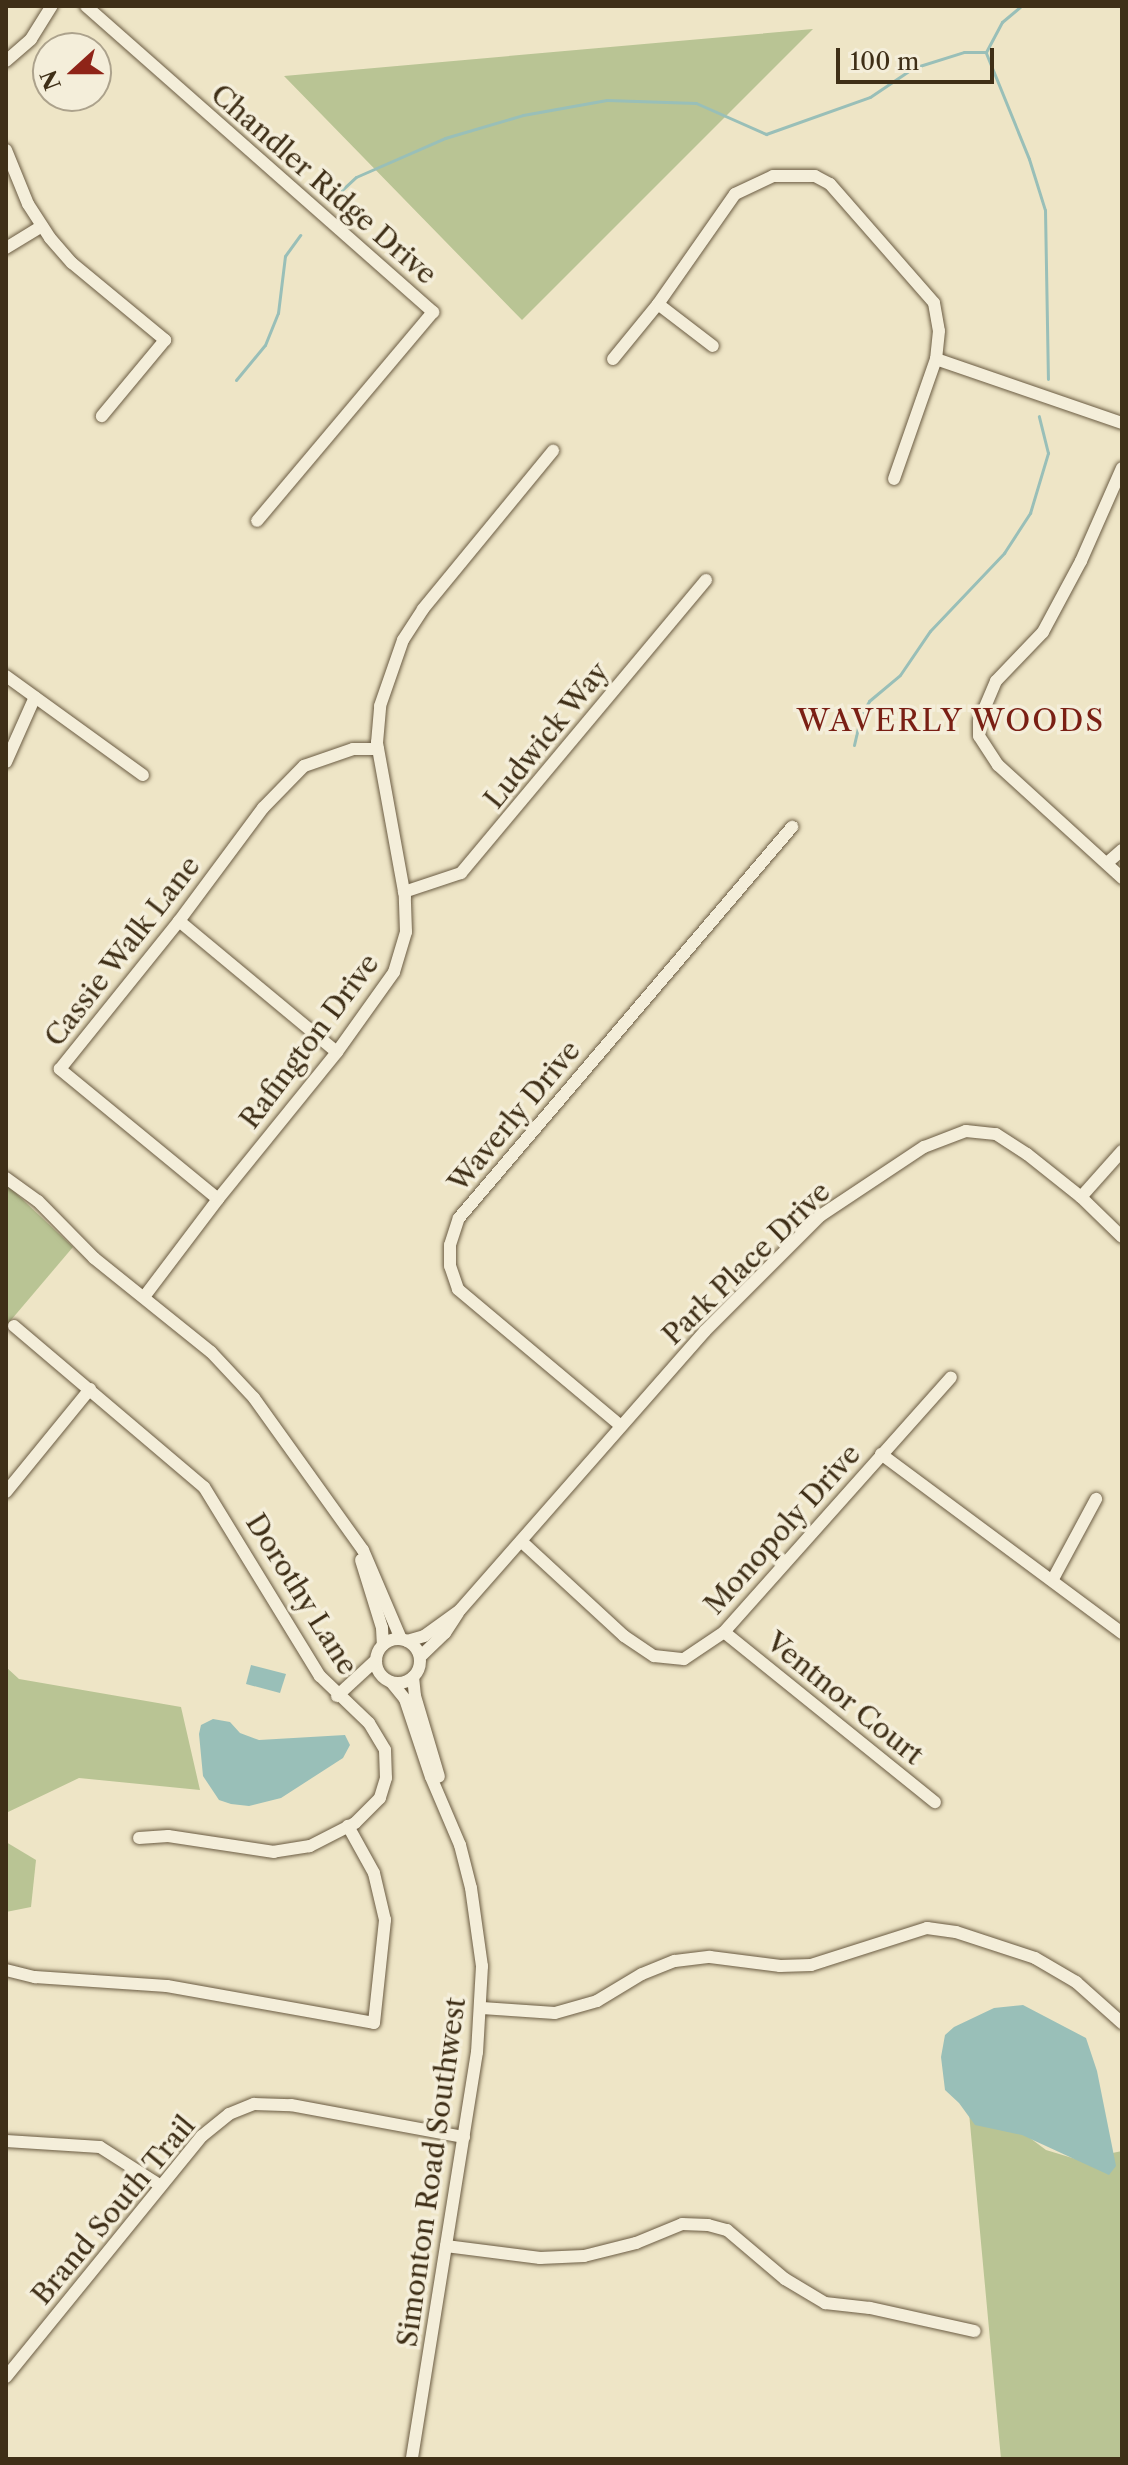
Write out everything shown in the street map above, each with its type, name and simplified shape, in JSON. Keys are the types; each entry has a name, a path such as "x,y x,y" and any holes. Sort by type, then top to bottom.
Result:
{"street":[{"path":"6,61 31,39 52,6"},
{"name":"Chandler Ridge Drive","path":"86,6 433,312 257,521"},
{"path":"6,150 28,204 72,263 165,340 102,416"},
{"path":"613,359 658,304 735,194 773,176 815,176 830,184 934,303 939,331 936,359 894,479"},
{"path":"6,248 42,226"},
{"path":"658,304 713,346"},
{"path":"936,359 1122,423"},
{"name":"Rafington Drive","path":"144,1297 218,1199 337,1052 394,972 406,932 404,892 378,749 380,706 403,640 423,609 553,451"},
{"path":"1122,468 1081,561 1043,632 996,681 979,721 979,736 998,765 1122,878"},
{"name":"Ludwick Way","path":"404,892 461,873 706,580"},
{"path":"6,676 143,775"},
{"path":"6,762 35,697"},
{"name":"Cassie Walk Lane","path":"218,1199 60,1069 179,921 263,808 304,766 353,749 378,749"},
{"name":"Waverly Drive","path":"621,1426 458,1289 450,1266 450,1245 459,1218 792,827"},
{"path":"1107,863 1122,850"},
{"path":"179,921 337,1052"},
{"name":"Park Place Drive","path":"420,1657 445,1633 460,1610 732,1302 820,1216 924,1147 966,1131 996,1134 1081,1197 1122,1237"},
{"path":"1081,1197 1122,1151"},
{"path":"6,1178 38,1201 94,1258 211,1352 254,1398 356,1542 378,1579 392,1624 420,1657 413,1677 355,1682"},
{"name":"Dorothy Lane","path":"14,1326 204,1487 320,1676 379,1736 387,1762 380,1798 348,1826 310,1846 289,1852 168,1836 139,1838"},
{"name":"Monopoly Drive","path":"521,1541 624,1636 654,1656 684,1659 724,1632 951,1377"},
{"path":"6,1492 90,1389"},
{"path":"881,1454 1122,1633"},
{"path":"1053,1579 1096,1499"},
{"path":"337,1696 376,1660 383,1645 379,1616 356,1542"},
{"name":"Park Place Drive","path":"404,1640 420,1639 460,1610"},
{"name":"Ventnor Court","path":"724,1632 935,1802"},
{"path":"383,1645 404,1640"},
{"path":"376,1660 389,1681"},
{"name":"Simonton Road Southwest","path":"412,2459 482,2008 480,1946 471,1888 443,1800 415,1696 413,1677"},
{"name":"Simonton Road Southwest","path":"389,1681 405,1699 431,1777 443,1800"},
{"path":"6,1970 35,1977 181,1988 374,2023 385,1936 382,1901 374,1873 348,1826"},
{"path":"482,2008 555,2013 597,2001 642,1974 675,1961 710,1957 780,1966 811,1965 927,1928 956,1932 1035,1958 1076,1982 1122,2023"},
{"name":"Brand South Trail","path":"6,2377 202,2136 229,2114 254,2104 291,2105 464,2137"},
{"path":"6,2141 100,2147 161,2186"},
{"path":"446,2246 540,2258 584,2256 636,2243 682,2224 708,2225 727,2230 785,2279 825,2303 870,2308 975,2331"}],"green space":[{"path":"813,29 522,320 284,76 701,39"},
{"path":"6,1184 73,1247 6,1326"},
{"path":"6,1667 19,1679 181,1707 200,1790 79,1778 6,1813"},
{"path":"6,1842 36,1860 31,1907 6,1912"},
{"path":"967,2091 1046,2150 1079,2160 1122,2151 1122,2459 1001,2459"}],"water":[{"path":"251,1665 286,1674 280,1693 246,1684"},
{"path":"213,1719 230,1722 240,1733 259,1740 345,1735 350,1745 343,1758 281,1798 249,1806 231,1804 219,1800 203,1776 199,1734 201,1725"},
{"path":"1023,2005 1086,2038 1097,2071 1116,2166 1109,2175 1022,2135 975,2125 945,2090 941,2057 945,2035 954,2027 994,2008"}],"waterway":[{"path":"328,203 356,177 445,138 523,115 607,100 696,103 766,134 870,97 913,68 964,52 986,52 1002,22 1021,6"},
{"path":"986,53 1029,159 1045,210 1048,379"},
{"path":"236,380 265,345 278,313 285,256 300,235"},
{"path":"854,745 861,715 869,701 900,675 930,631 1004,553 1030,513 1048,453 1039,416"}],"district":[{"name":"WAVERLY WOODS","path":"951,721"}]}
